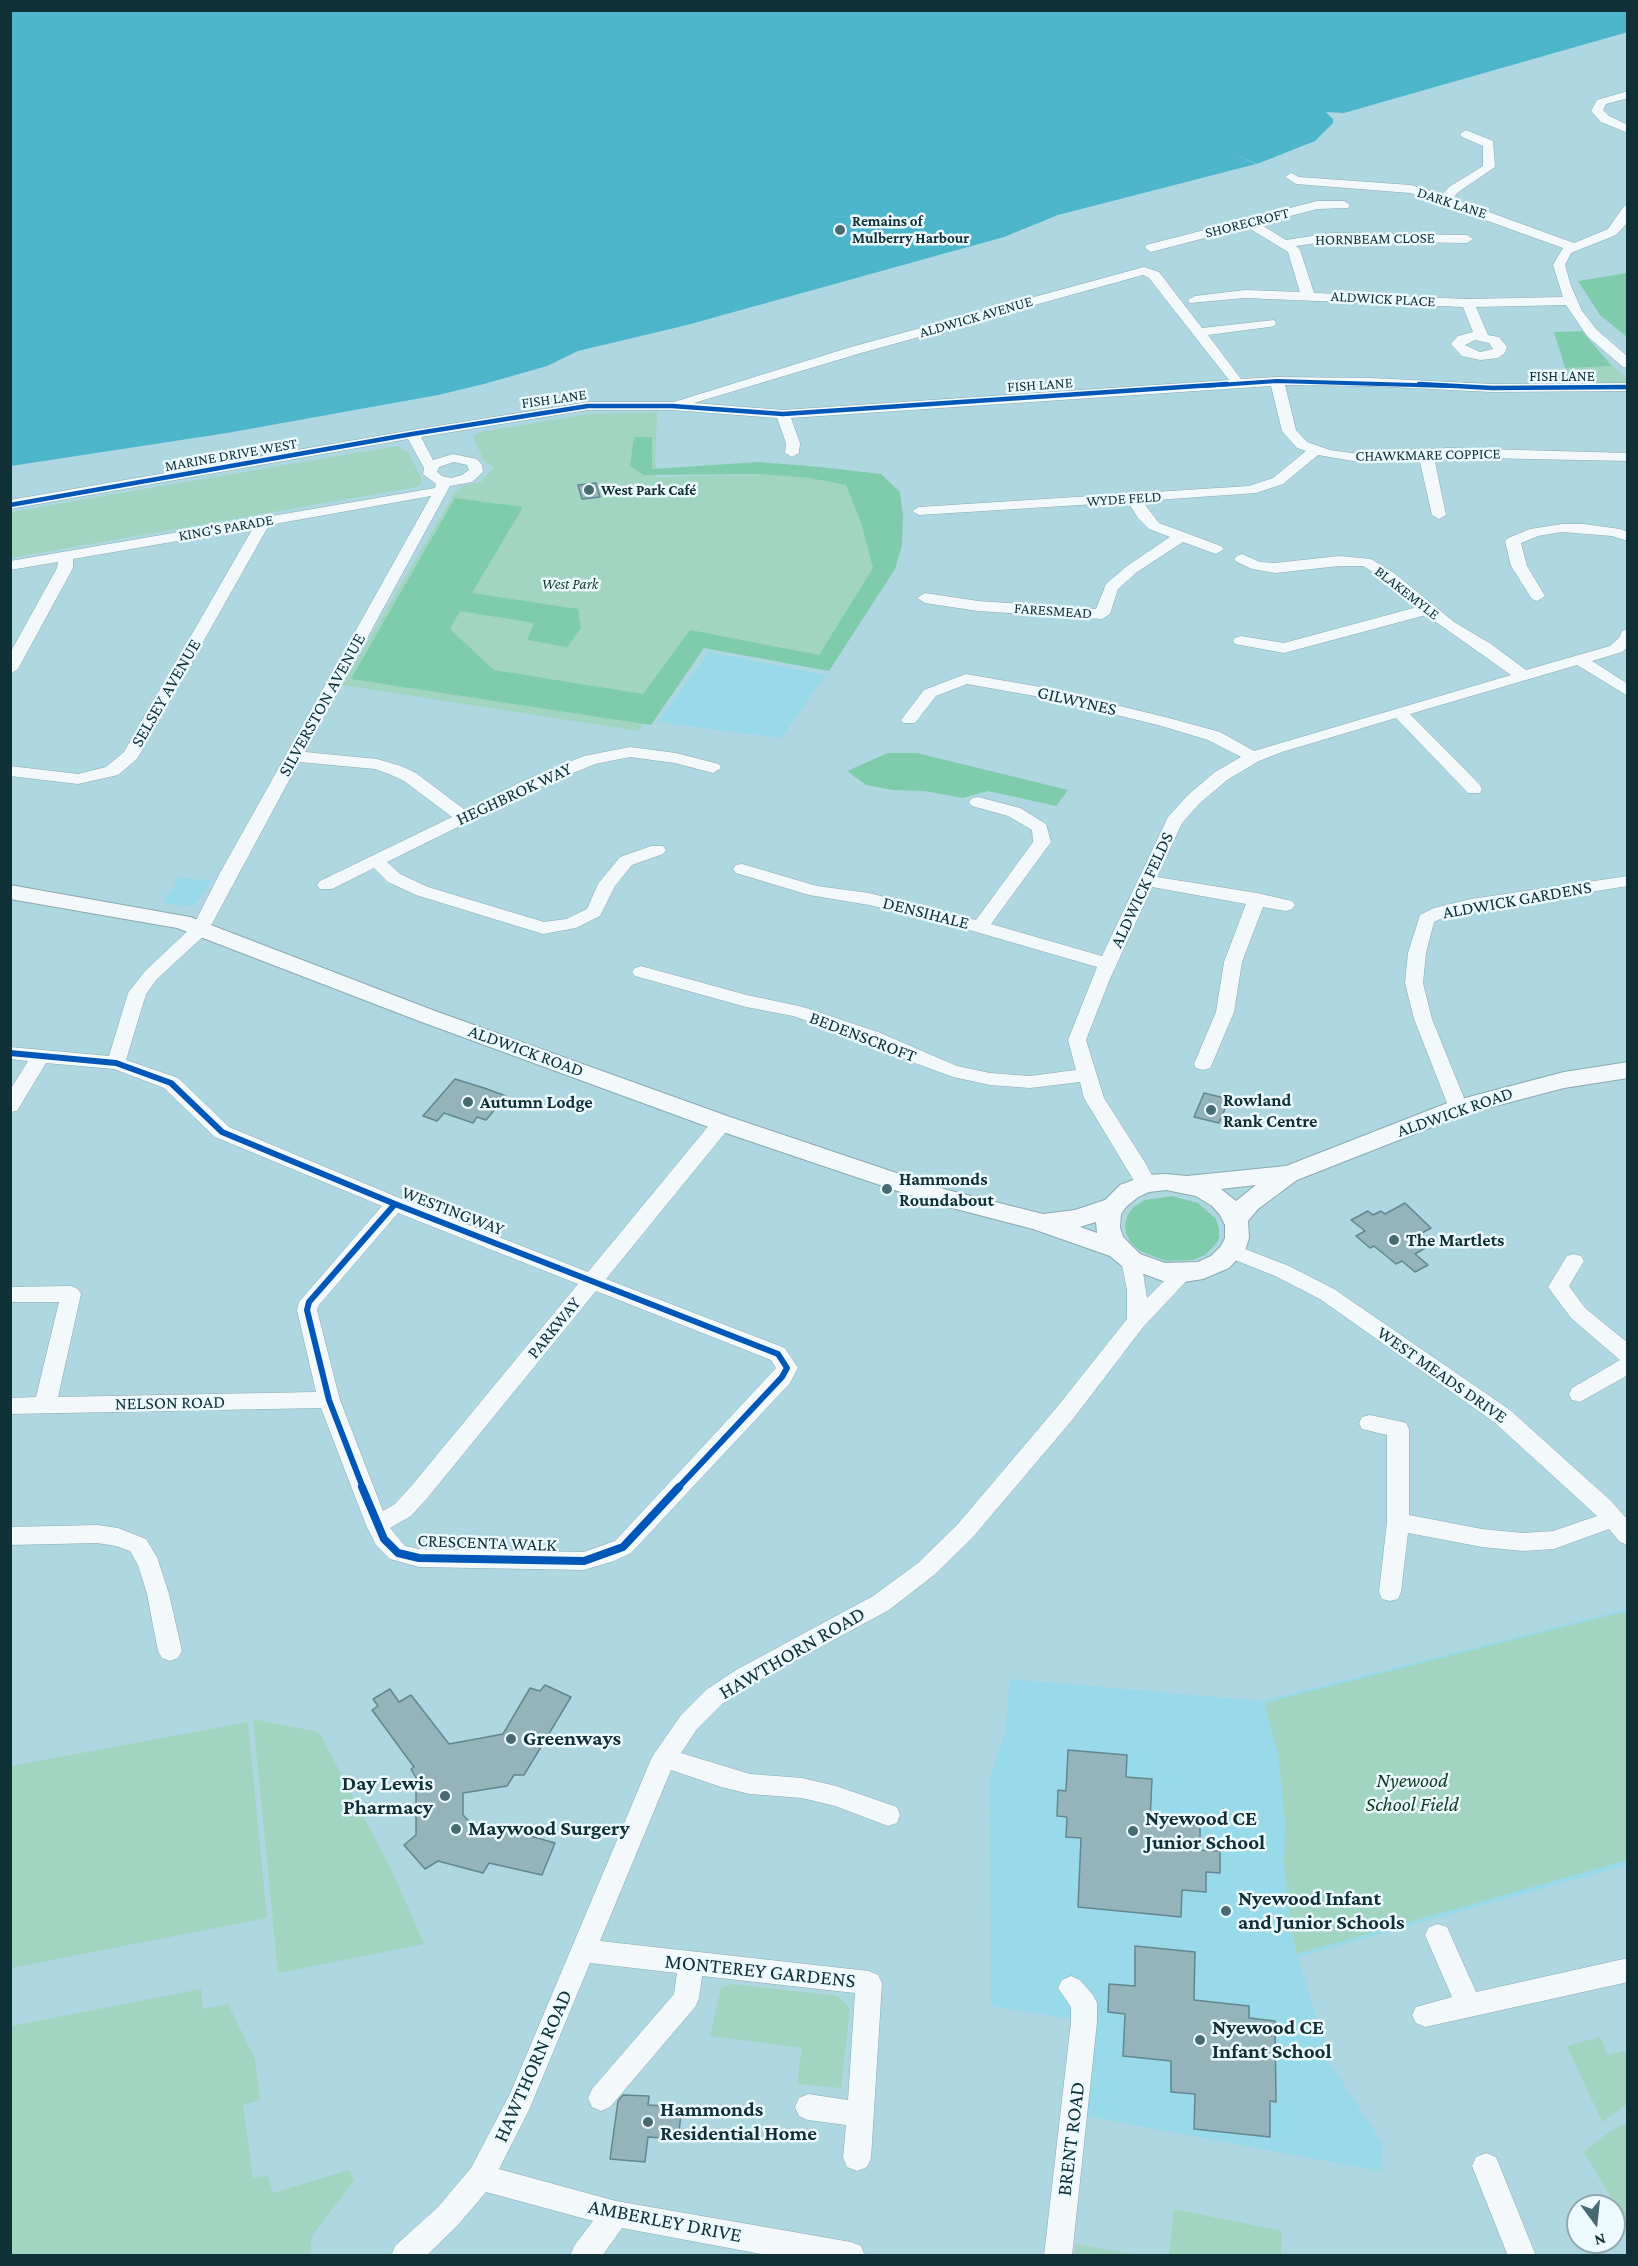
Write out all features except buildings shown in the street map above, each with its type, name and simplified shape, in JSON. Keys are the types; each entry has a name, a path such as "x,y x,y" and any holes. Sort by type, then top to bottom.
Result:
{"main road":[{"name":"ALDWICK ROAD","path":"10,892 166,918 201,929 427,1016 722,1123 942,1197 1039,1222"},
{"name":"ALDWICK ROAD","path":"1288,1174 1458,1108 1564,1080 1628,1070"},
{"path":"1125,1255 1111,1239 1108,1227 1109,1213 1129,1191 1146,1184 1166,1182 1186,1184 1288,1174"},
{"path":"1235,1219 1249,1203 1288,1174"},
{"path":"1039,1222 1163,1272 1184,1273 1203,1270 1220,1262 1232,1251 1237,1238 1235,1219 1232,1211 1221,1200 1205,1190 1186,1184"},
{"path":"1039,1222 1077,1219 1114,1206"}],"street":[{"path":"1628,94 1601,102 1597,111 1605,119 1628,130"},
{"path":"1445,200 1453,190 1489,167 1489,144 1466,134"},
{"name":"DARK LANE","path":"1291,177 1296,180 1411,189 1573,248"},
{"name":"SHORECROFT","path":"1151,248 1317,206 1344,205"},
{"path":"1628,209 1622,221 1612,232 1566,250 1559,265 1564,286 1576,312 1592,333 1628,364"},
{"path":"1250,223 1294,250 1308,296"},
{"path":"1612,232 1628,235"},
{"name":"HORNBEAM CLOSE","path":"1284,244 1332,237 1467,238"},
{"name":"ALDWICK AVENUE","path":"672,406 856,350 1135,273 1150,272 1235,378"},
{"name":"ALDWICK PLACE","path":"1195,300 1245,294 1468,303 1571,301"},
{"path":"1468,303 1482,337"},
{"path":"1200,333 1269,323"},
{"name":"FISH LANE","path":"461,443 588,406 672,406 783,414 1277,381 1371,382 1504,388 1628,387"},
{"name":"CHAWKMARE COPPICE","path":"1277,381 1289,431 1302,445 1316,450 1359,458 1448,452 1628,458"},
{"path":"783,414 793,443 792,453"},
{"path":"412,434 430,467 430,474 442,487 472,476 477,468 461,443 445,459 430,467"},
{"name":"MARINE DRIVE WEST","path":"10,505 412,434 461,443"},
{"name":"WYDE FELD","path":"919,511 1251,490 1278,481 1316,450"},
{"path":"1426,455 1439,515"},
{"name":"KING'S PARADE","path":"10,566 419,494 442,487"},
{"name":"SILVERSTON AVENUE","path":"201,929 230,871 442,487"},
{"path":"1133,499 1143,515 1154,526 1216,549"},
{"name":"SELSEY AVENUE","path":"10,771 78,779 112,771 130,755 264,521"},
{"path":"1538,596 1519,566 1513,541 1535,532 1562,528 1616,532 1628,537"},
{"name":"FARESMEAD","path":"925,598 1099,619 1111,587 1132,569 1180,536"},
{"path":"10,669 65,568 66,556"},
{"name":"BLAKEMYLE","path":"1242,559 1257,566 1275,568 1339,561 1366,562 1389,576 1448,625 1485,647 1523,676"},
{"path":"1241,641 1284,648 1429,609"},
{"name":"ALDWICK FELDS","path":"1146,1184 1094,1098 1077,1040 1108,964 1173,821 1221,776 1253,757 1616,649 1626,640 1628,634"},
{"path":"1579,660 1628,690"},
{"name":"GILWYNES","path":"909,720 930,693 966,679 1046,693 1163,721 1214,736 1253,757"},
{"path":"1399,712 1474,789"},
{"name":"HEGHBROK WAY","path":"326,885 529,785 590,760 630,752 676,758 713,768"},
{"path":"294,756 377,764 395,770 410,777 463,817"},
{"path":"978,802 1014,812 1040,828 1042,843 980,927"},
{"path":"376,861 394,878 422,891 543,928 570,924 594,912 607,884 626,861 657,850"},
{"name":"DENSIHALE","path":"742,869 815,891 869,899 980,927 1108,964"},
{"path":"1147,881 1286,905"},
{"name":"ALDWICK GARDENS","path":"1458,1108 1423,1019 1414,983 1417,953 1426,919 1440,912 1471,905 1628,881"},
{"path":"1203,1064 1225,1012 1233,962 1257,899"},
{"path":"116,1063 136,993 151,975 201,929"},
{"name":"BEDENSCROFT","path":"641,972 746,1001 796,1011 870,1036 952,1071 990,1079 1030,1082 1087,1075"},
{"name":"WESTINGWAY","path":"10,1053 116,1063 171,1083 222,1132 396,1204 778,1354 787,1368"},
{"path":"10,1106 40,1057"},
{"name":"PARKWAY","path":"377,1525 403,1510 415,1497 722,1123"},
{"name":"CRESCENTA WALK","path":"396,1204 309,1302 308,1317 329,1401 377,1525 384,1539 398,1553 419,1558 584,1561 606,1556 623,1547 782,1377 787,1368"},
{"name":"WEST MEADS DRIVE","path":"1232,1251 1282,1271 1326,1294 1502,1416 1620,1527"},
{"path":"1125,1255 1137,1290 1137,1321"},
{"path":"1574,1261 1558,1287 1578,1313 1628,1354"},
{"name":"HAWTHORN ROAD","path":"405,2256 448,2216 481,2177 520,2101 664,1757 689,1722 714,1697 744,1677 881,1603 926,1569 981,1513 1065,1413 1137,1321 1184,1273"},
{"path":"10,1295 70,1294 45,1405"},
{"path":"1580,1394 1628,1365"},
{"name":"NELSON ROAD","path":"10,1406 329,1401"},
{"path":"1370,1423 1398,1429 1398,1522 1390,1592"},
{"path":"1398,1522 1482,1538 1523,1542 1554,1540 1620,1527"},
{"path":"10,1536 97,1534 118,1537 138,1545 149,1563 170,1651"},
{"path":"664,1757 721,1777 750,1784 802,1788 836,1796 888,1815"},
{"path":"1438,1935 1469,2005"},
{"name":"MONTEREY GARDENS","path":"583,1951 869,1983 857,2158"},
{"path":"602,2098 686,2000 691,1963"},
{"path":"1425,2015 1628,1970"},
{"name":"BRENT ROAD","path":"1058,2256 1084,2022 1084,2003 1071,1988"},
{"path":"808,2107 860,2114"},
{"path":"1486,2166 1522,2256"},
{"name":"AMBERLEY DRIVE","path":"481,2177 616,2214 851,2256"},
{"path":"584,2256 616,2214"}],"shaded area":[{"path":"11,10 1627,10 1628,32 1344,113 1326,112 1333,119 1333,123 1315,141 1257,164 1229,152 1256,164 1058,215 1004,237 687,325 578,351 547,366 484,384 438,395 227,433 11,466"},
{"path":"709,652 826,675 781,738 658,722"},
{"path":"180,877 212,881 195,905 163,903"},
{"name":"Nyewood Infant and Junior Schools","path":"1627,1609 1627,1865 1298,1957 1331,2065 1383,2144 1380,2171 1065,2112 1077,2020 991,2006 990,1776 1005,1733 1010,1679 1262,1701"}],"green space":[{"path":"1628,273 1627,337 1600,315 1578,281"},
{"path":"1582,331 1612,366 1565,368 1554,332"},
{"path":"1612,366 1627,377 1627,383 1570,387 1565,368"},
{"name":"West Park","path":"657,412 655,477 852,472 889,569 827,665 704,641 638,731 342,685 454,494 464,485 481,482 494,467 484,461 473,436 480,432 589,414"},
{"path":"634,437 652,437 652,469 759,462 820,467 881,474 900,492 903,517 902,545 895,569 829,671 704,648 651,725 351,679 455,498 523,507 472,593 578,609 581,628 567,647 527,640 534,623 460,611 450,629 494,670 643,694 690,630 819,655 873,568 862,525 846,485 810,478 759,474 644,475 630,466"},
{"path":"397,446 408,452 421,477 421,484 416,487 11,558 11,512"},
{"path":"888,753 917,753 1068,790 1056,806 988,791 963,798 925,791 892,790 866,785 847,771"},
{"path":"1172,1196 1198,1203 1216,1219 1219,1239 1205,1255 1193,1260 1166,1261 1140,1251 1131,1243 1125,1224 1128,1214 1145,1200"},
{"name":"Nyewood School Field","path":"1627,1611 1627,1860 1297,1954 1291,1928 1284,1865 1285,1821 1278,1753 1264,1703"},
{"path":"253,1719 319,1732 390,1867 424,1944 278,1973"},
{"path":"248,1722 267,1918 11,1968 11,1766"},
{"path":"732,1984 838,1996 850,2009 841,2088 797,2084 802,2048 710,2036 721,1988"},
{"path":"201,1989 203,2009 228,2004 255,2059 260,2100 243,2105 253,2178 268,2175 273,2193 349,2170 354,2181 312,2236 310,2255 11,2255 11,2026"},
{"path":"1600,2037 1608,2055 1628,2050 1627,2104 1602,2122 1567,2046"},
{"path":"1627,2123 1627,2225 1626,2194 1609,2194 1584,2152 1610,2131"},
{"path":"1174,2209 1282,2231 1281,2255 1169,2255"},
{"path":"1076,2244 1139,2255 1074,2255"}],"cycle path":[{"path":"10,505 412,434 588,406 672,406 783,414 1277,381 1371,382 1492,388 1628,387"},
{"path":"10,1053 116,1063 171,1083 222,1132 395,1204 778,1354 787,1368 782,1377 623,1547 584,1561 419,1558 398,1553 384,1539 377,1525 329,1400 307,1310 309,1302 395,1204"}],"place":[{"name":"Remains of Mulberry Harbour","path":"840,230"},
{"name":"West Park Café","path":"589,490"},
{"name":"Autumn Lodge","path":"468,1102"},
{"name":"Rowland Rank Centre","path":"1211,1110"},
{"name":"Hammonds Roundabout","path":"887,1189"},
{"name":"The Martlets","path":"1394,1240"},
{"name":"Greenways","path":"511,1739"},
{"name":"Day Lewis Pharmacy","path":"445,1796"},
{"name":"Maywood Surgery","path":"456,1829"},
{"name":"Nyewood CE Junior School","path":"1133,1831"},
{"name":"Nyewood Infant and Junior Schools","path":"1226,1911"},
{"name":"Nyewood CE Infant School","path":"1200,2040"},
{"name":"Hammonds Residential Home","path":"648,2122"}]}
